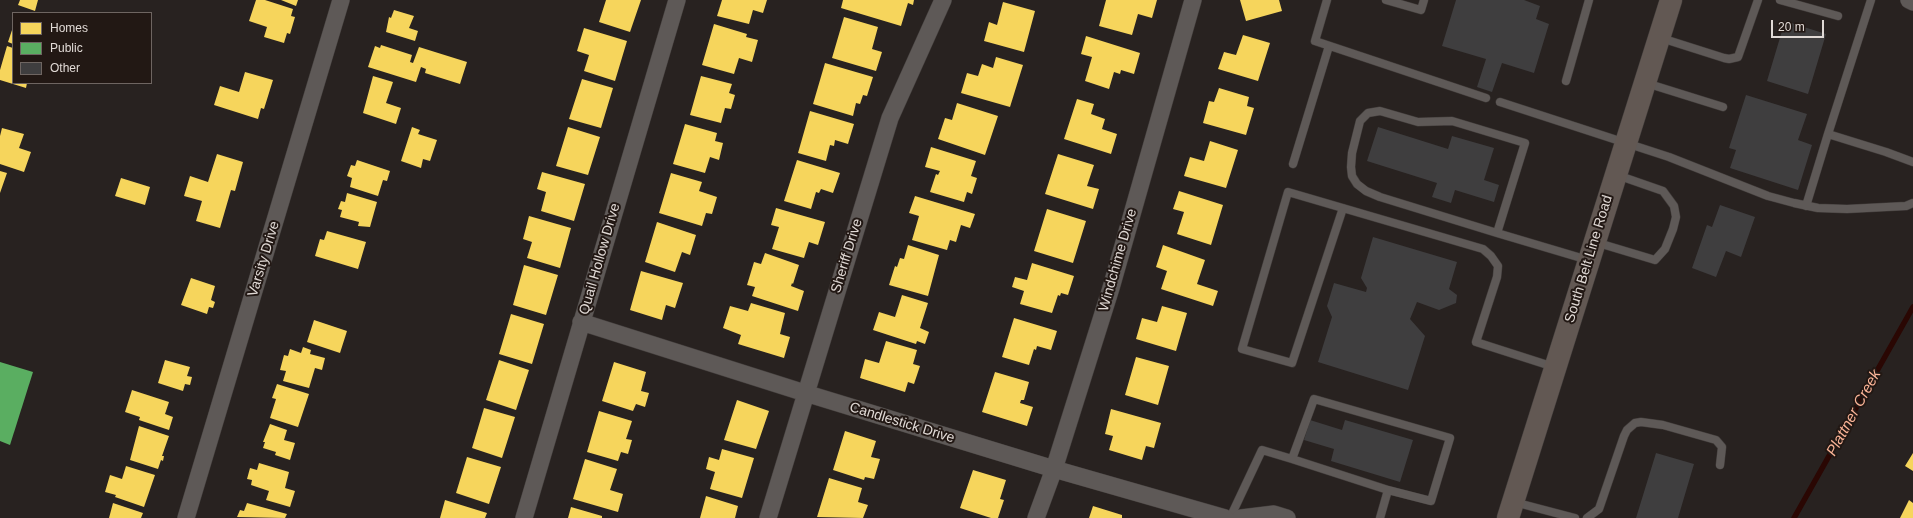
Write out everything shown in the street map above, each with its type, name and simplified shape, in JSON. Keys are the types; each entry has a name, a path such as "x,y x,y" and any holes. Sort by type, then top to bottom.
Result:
{"main road":[{"name":"South Belt Line Road","path":"1510,510 1671,0"}],"street":[{"name":"Varsity Drive","path":"186,518 341,0"},
{"name":"Quail Hollow Drive","path":"524,518 676,0"},
{"name":"Sheriff Drive","path":"768,518 890,118 943,0"},
{"name":"Windchime Drive","path":"1036,518 1054,469 1111,288 1193,0"},
{"path":"1909,0 1913,2"},
{"name":"Candlestick Drive","path":"581,322 805,393 1054,469 1225,518"},
{"path":"1241,518 1274,514 1287,518"}],"lane":[{"path":"1327,0 1315,41 1486,98"},
{"path":"1386,0 1421,10 1424,0"},
{"path":"1566,81 1589,0"},
{"path":"1659,38 1724,58 1729,59 1738,57 1758,0"},
{"path":"1780,0 1838,16"},
{"path":"1806,206 1871,0"},
{"path":"1293,164 1329,46"},
{"path":"1644,83 1723,107"},
{"path":"1500,102 1625,144 1669,157 1768,196 1806,206 1846,209 1906,206 1913,203"},
{"path":"1497,233 1525,143 1452,121 1418,122 1380,111 1368,113 1360,121 1352,153 1351,167 1352,176 1357,184 1366,191 1380,197 1497,233 1592,251 1655,260 1665,249 1674,229 1676,217 1674,206 1663,191 1615,175"},
{"path":"1828,134 1913,162"},
{"path":"1343,208 1292,363 1242,349 1288,192 1343,208 1483,249 1498,266 1497,277 1476,342 1555,368"},
{"path":"1230,518 1262,450 1388,490 1431,501 1450,438 1314,399 1292,459"},
{"path":"1587,518 1599,509 1624,436 1627,430 1635,423 1641,422 1663,425 1716,440 1722,447 1720,464"},
{"path":"1380,518 1388,490"},
{"path":"1510,510 1575,518"}],"building: Homes":[{"path":"20,0 38,0 35,11 18,5"},
{"path":"256,0 265,0 293,9 291,16 295,17 290,34 287,33 284,43 264,37 267,27 249,21"},
{"path":"281,0 298,0 296,6"},
{"path":"606,0 641,0 630,32 599,22"},
{"path":"722,0 767,0 763,13 753,10 749,24 717,16"},
{"path":"843,0 914,0 913,5 908,3 901,26 841,8"},
{"path":"1106,0 1157,0 1152,18 1138,14 1132,35 1099,26"},
{"path":"1240,0 1279,0 1282,11 1246,21"},
{"path":"1003,2 1035,11 1024,52 984,41 989,22 997,25"},
{"path":"394,10 414,16 409,28 418,31 415,41 386,32 389,17 391,18"},
{"path":"844,17 878,27 872,49 882,52 876,71 832,58"},
{"path":"714,24 747,34 746,37 758,40 752,62 739,58 734,74 702,65"},
{"path":"584,28 627,41 615,81 584,71 589,55 577,51"},
{"path":"12,30 12,44 8,42"},
{"path":"1243,35 1270,43 1258,81 1218,69 1224,52 1236,55"},
{"path":"1086,36 1140,53 1134,74 1121,70 1120,74 1114,72 1109,89 1085,81 1092,57 1081,54"},
{"path":"381,45 412,55 410,62 413,63 419,47 467,62 460,84 425,73 426,69 421,67 416,82 368,67 375,46 380,48"},
{"path":"7,46 12,48 12,84 0,80 0,70"},
{"path":"996,57 1023,65 1010,107 961,93 967,73 978,76 982,64 993,68"},
{"path":"825,63 873,77 867,96 863,95 860,104 856,103 853,116 813,104"},
{"path":"245,72 273,80 264,109 261,108 258,119 214,105 220,86 239,92"},
{"path":"373,76 393,82 386,103 401,108 396,124 363,113"},
{"path":"701,76 732,84 729,93 735,95 731,109 725,108 721,123 690,115"},
{"path":"582,79 613,88 601,128 569,119"},
{"path":"13,84 27,84 26,88"},
{"path":"1219,88 1249,97 1247,106 1254,108 1246,135 1203,123 1209,101 1214,102"},
{"path":"1077,99 1094,104 1091,114 1105,119 1102,129 1117,134 1111,154 1064,139"},
{"path":"957,103 998,116 985,155 938,139 945,118 952,120"},
{"path":"810,111 854,124 848,144 835,140 834,146 830,145 826,161 798,153"},
{"path":"685,124 717,133 715,141 723,143 719,160 710,157 705,173 673,164"},
{"path":"412,127 420,130 418,134 437,140 430,161 423,159 421,168 401,161"},
{"path":"568,127 600,137 588,175 556,166"},
{"path":"2,128 24,134 19,148 31,152 24,172 0,164 0,136"},
{"path":"1210,141 1238,150 1226,188 1184,176 1190,157 1204,161"},
{"path":"931,147 976,161 971,176 977,178 972,194 967,192 964,202 930,192 936,174 938,175 940,171 925,167"},
{"path":"217,154 243,162 235,191 231,190 220,228 196,221 202,201 184,196 190,176 208,182"},
{"path":"1058,154 1094,165 1087,186 1099,189 1093,209 1045,194"},
{"path":"357,160 390,171 387,181 383,180 378,196 350,187 352,178 347,176 351,165 355,166"},
{"path":"797,160 840,173 833,193 821,189 819,193 816,192 811,209 784,201"},
{"path":"0,171 7,173 0,193"},
{"path":"542,172 585,184 574,221 541,211 546,192 537,189"},
{"path":"671,173 702,182 699,191 717,197 712,214 706,213 702,226 659,213"},
{"path":"121,178 150,187 145,205 115,196"},
{"path":"1179,191 1223,205 1211,245 1177,234 1184,212 1173,209"},
{"path":"347,193 377,202 370,227 358,226 359,222 340,217 342,210 338,209 341,201 345,202"},
{"path":"915,196 975,214 970,228 961,225 956,242 950,240 947,250 912,240 919,216 909,213"},
{"path":"776,208 825,222 818,245 809,242 804,258 772,249 779,227 771,225"},
{"path":"1047,209 1086,221 1073,263 1034,251"},
{"path":"529,216 571,228 560,268 527,258 532,242 523,239"},
{"path":"657,222 696,235 690,255 682,252 675,272 645,262"},
{"path":"327,231 366,242 358,269 315,256 320,239 324,240"},
{"path":"908,245 939,255 928,296 889,285 895,266 897,267 900,258 904,259"},
{"path":"1163,245 1205,260 1197,284 1218,291 1213,306 1161,289 1167,271 1156,267"},
{"path":"765,253 799,265 791,286 804,291 798,311 752,296 755,287 747,285 754,262 761,264"},
{"path":"1032,263 1074,276 1068,295 1061,293 1060,296 1058,295 1052,313 1020,304 1024,291 1012,287 1015,277 1027,280"},
{"path":"524,265 558,275 546,315 513,305"},
{"path":"641,271 683,283 675,308 666,305 662,320 630,310"},
{"path":"191,278 215,286 211,300 215,302 213,308 209,307 207,314 181,305"},
{"path":"902,295 928,303 920,328 929,332 925,344 917,341 916,344 873,330 879,312 895,317"},
{"path":"751,303 785,313 780,334 790,337 784,358 738,344 741,335 723,328 730,306 748,311"},
{"path":"1162,306 1187,313 1176,351 1136,339 1142,318 1157,322"},
{"path":"511,314 544,324 532,364 499,354"},
{"path":"1014,318 1057,331 1051,350 1037,346 1036,350 1034,349 1029,365 1002,357"},
{"path":"314,320 347,331 340,353 307,342"},
{"path":"886,341 917,350 913,364 920,366 914,384 908,382 905,392 860,378 865,359 879,363"},
{"path":"303,347 311,350 310,354 325,358 322,370 315,368 309,388 283,381 286,371 280,370 284,355 288,356 290,349 301,353"},
{"path":"1136,357 1169,366 1158,405 1125,395"},
{"path":"165,360 190,367 187,376 192,377 190,385 185,384 183,391 158,383"},
{"path":"499,360 529,370 516,410 486,400"},
{"path":"614,362 646,372 641,391 649,393 645,407 636,404 633,411 602,401"},
{"path":"995,372 1029,382 1024,400 1021,400 1020,403 1033,407 1027,426 982,412"},
{"path":"277,384 309,394 298,427 270,418 276,399 272,398"},
{"path":"132,390 169,402 165,414 173,417 169,430 139,420 140,417 125,412"},
{"path":"737,400 769,411 756,449 724,440"},
{"path":"484,408 515,417 502,458 472,448"},
{"path":"1111,409 1161,423 1154,448 1146,446 1142,460 1109,450 1113,436 1105,434"},
{"path":"599,411 632,421 626,439 632,440 628,454 621,452 618,461 587,452"},
{"path":"270,424 287,430 284,440 295,443 290,460 275,455 276,452 263,448 265,442 263,442"},
{"path":"139,426 169,436 162,456 164,456 163,461 161,460 158,469 130,460"},
{"path":"845,431 876,441 871,457 880,459 874,479 865,477 864,480 833,470"},
{"path":"722,449 754,458 742,498 710,489 715,472 706,469 709,457 719,460"},
{"path":"1913,453 1913,471 1905,466"},
{"path":"467,457 501,467 489,504 456,493"},
{"path":"585,459 617,469 610,490 623,494 618,512 573,499"},
{"path":"259,463 289,472 285,488 295,491 290,507 266,500 269,491 251,485 252,480 247,479 250,468 257,470"},
{"path":"126,466 155,475 144,507 105,492 110,475 122,479"},
{"path":"973,470 1006,480 1000,499 1004,500 998,518 991,518 960,508"},
{"path":"829,478 862,488 858,502 868,505 863,518 817,517"},
{"path":"706,496 738,506 735,518 700,518"},
{"path":"445,500 487,513 485,518 440,518"},
{"path":"1909,500 1913,503 1913,518 1900,518"},
{"path":"113,503 143,513 141,518 109,518"},
{"path":"247,503 287,514 285,518 237,517 240,510 244,511"},
{"path":"1093,506 1122,515 1122,518 1089,518"},
{"path":"571,507 602,516 602,518 568,518"}],"building: Public":[{"path":"0,362 33,372 10,445 0,441"}],"building: Other":[{"path":"1456,0 1524,0 1540,6 1536,19 1549,24 1534,73 1502,63 1492,92 1477,87 1486,59 1442,46"},
{"path":"1785,21 1826,34 1808,94 1767,81"},
{"path":"1746,95 1807,114 1798,140 1812,145 1798,190 1730,168 1736,150 1729,148"},
{"path":"1378,127 1448,149 1452,136 1494,148 1484,180 1499,185 1494,202 1455,190 1451,203 1432,197 1437,183 1367,161"},
{"path":"1720,205 1755,217 1741,257 1726,251 1716,277 1692,268 1707,225 1712,227"},
{"path":"1373,237 1457,262 1449,289 1457,295 1456,303 1439,310 1417,302 1410,319 1425,336 1408,390 1318,362 1332,317 1327,306 1334,283 1366,292 1367,288 1361,278"},
{"path":"1310,420 1342,430 1345,420 1413,440 1400,482 1331,461 1334,449 1304,440"},
{"path":"1656,453 1694,464 1678,518 1636,518"}],"waterway":[{"name":"Plattner Creek","path":"1794,518 1913,307"}]}
